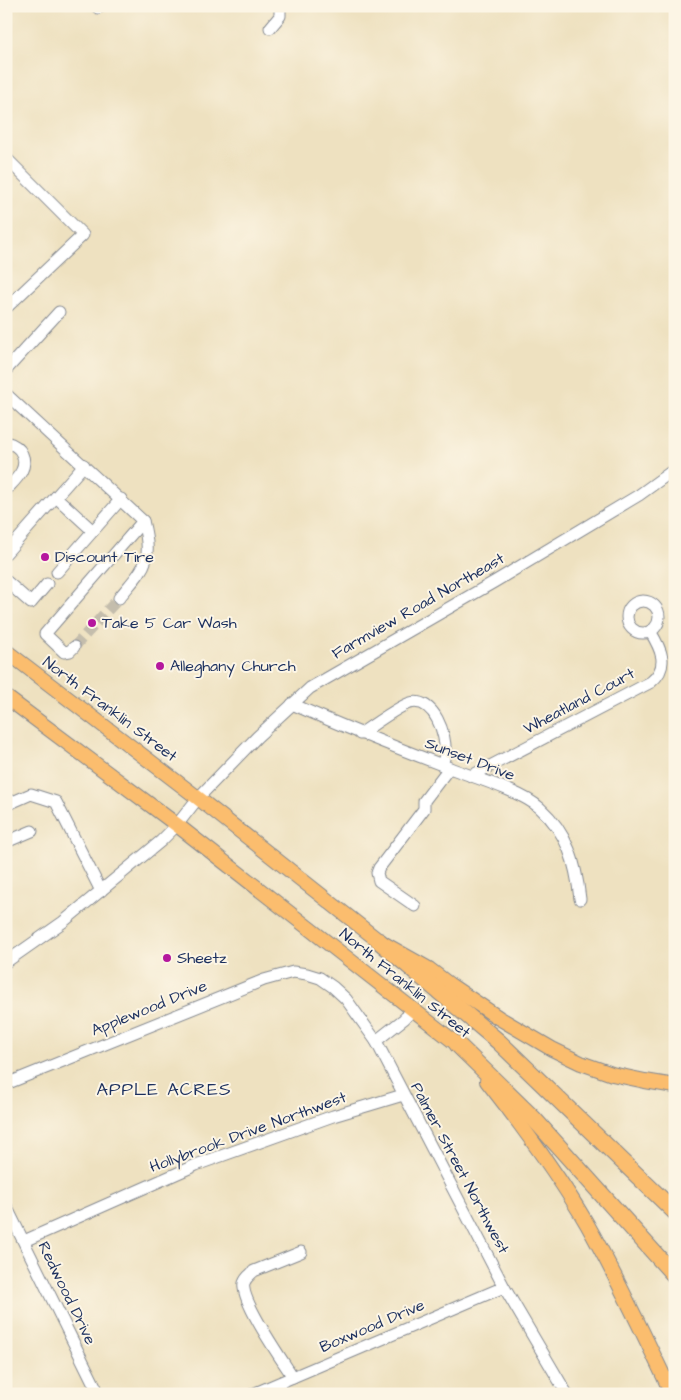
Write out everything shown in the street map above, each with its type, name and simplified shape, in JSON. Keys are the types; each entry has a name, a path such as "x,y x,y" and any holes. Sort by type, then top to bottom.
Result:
{"highway":[{"path":"379,941 499,1042 675,1212"},
{"path":"457,1044 534,1119 675,1276"}],"main road":[{"name":"North Franklin Street","path":"6,651 198,798 379,941 429,969 499,1018 552,1049 581,1063 612,1074 675,1086"},
{"name":"North Franklin Street","path":"6,696 178,825 457,1044 528,1134 586,1223 672,1394"}],"street":[{"path":"270,28 280,16 280,6"},
{"path":"6,158 83,235 6,308"},
{"path":"6,370 59,312"},
{"path":"6,394 143,521 149,551 146,561 119,598"},
{"path":"6,443 16,455 17,463 15,470 6,479"},
{"path":"6,443 14,444 24,458 24,467 20,475 6,490"},
{"path":"6,553 84,465"},
{"name":"Farmview Road Northeast","path":"6,962 63,922 161,841 178,825 198,798 292,704 317,683 494,582 638,495 675,469"},
{"path":"56,497 93,531"},
{"path":"57,572 121,499"},
{"path":"74,647 70,651 64,652 45,634 143,521"},
{"path":"6,581 30,603 47,584"},
{"name":"Wheatland Court","path":"471,776 651,682 659,675 662,654 650,631"},
{"path":"360,734 409,703 421,703 430,708 441,728 446,766 424,801 424,810 382,864 378,874 380,881 415,906"},
{"name":"Sunset Drive","path":"292,704 360,734 513,792 539,807 557,827 571,852 580,899"},
{"path":"6,805 31,794 56,802 101,891"},
{"path":"6,842 32,831"},
{"name":"Applewood Drive","path":"6,1084 264,980 293,972 307,974"},
{"name":"Palmer Street Northwest","path":"307,974 320,978 346,999 376,1041 504,1287 567,1394"},
{"path":"376,1041 404,1020 413,1009"},
{"name":"Hollybrook Drive Northwest","path":"24,1241 196,1165 333,1116 403,1095"},
{"name":"Redwood Drive","path":"6,1206 99,1394"},
{"path":"293,1377 265,1334 245,1292 244,1284 248,1276 254,1271 302,1252"},
{"name":"Boxwood Drive","path":"253,1394 504,1287"}],"tunnel":[{"path":"74,647 119,598"}],"place":[{"name":"Discount Tire","path":"45,557"},
{"name":"Take 5 Car Wash","path":"92,623"},
{"name":"Alleghany Church","path":"160,666"},
{"name":"Sheetz","path":"167,958"}],"district":[{"name":"APPLE ACRES","path":"164,1089"}]}
